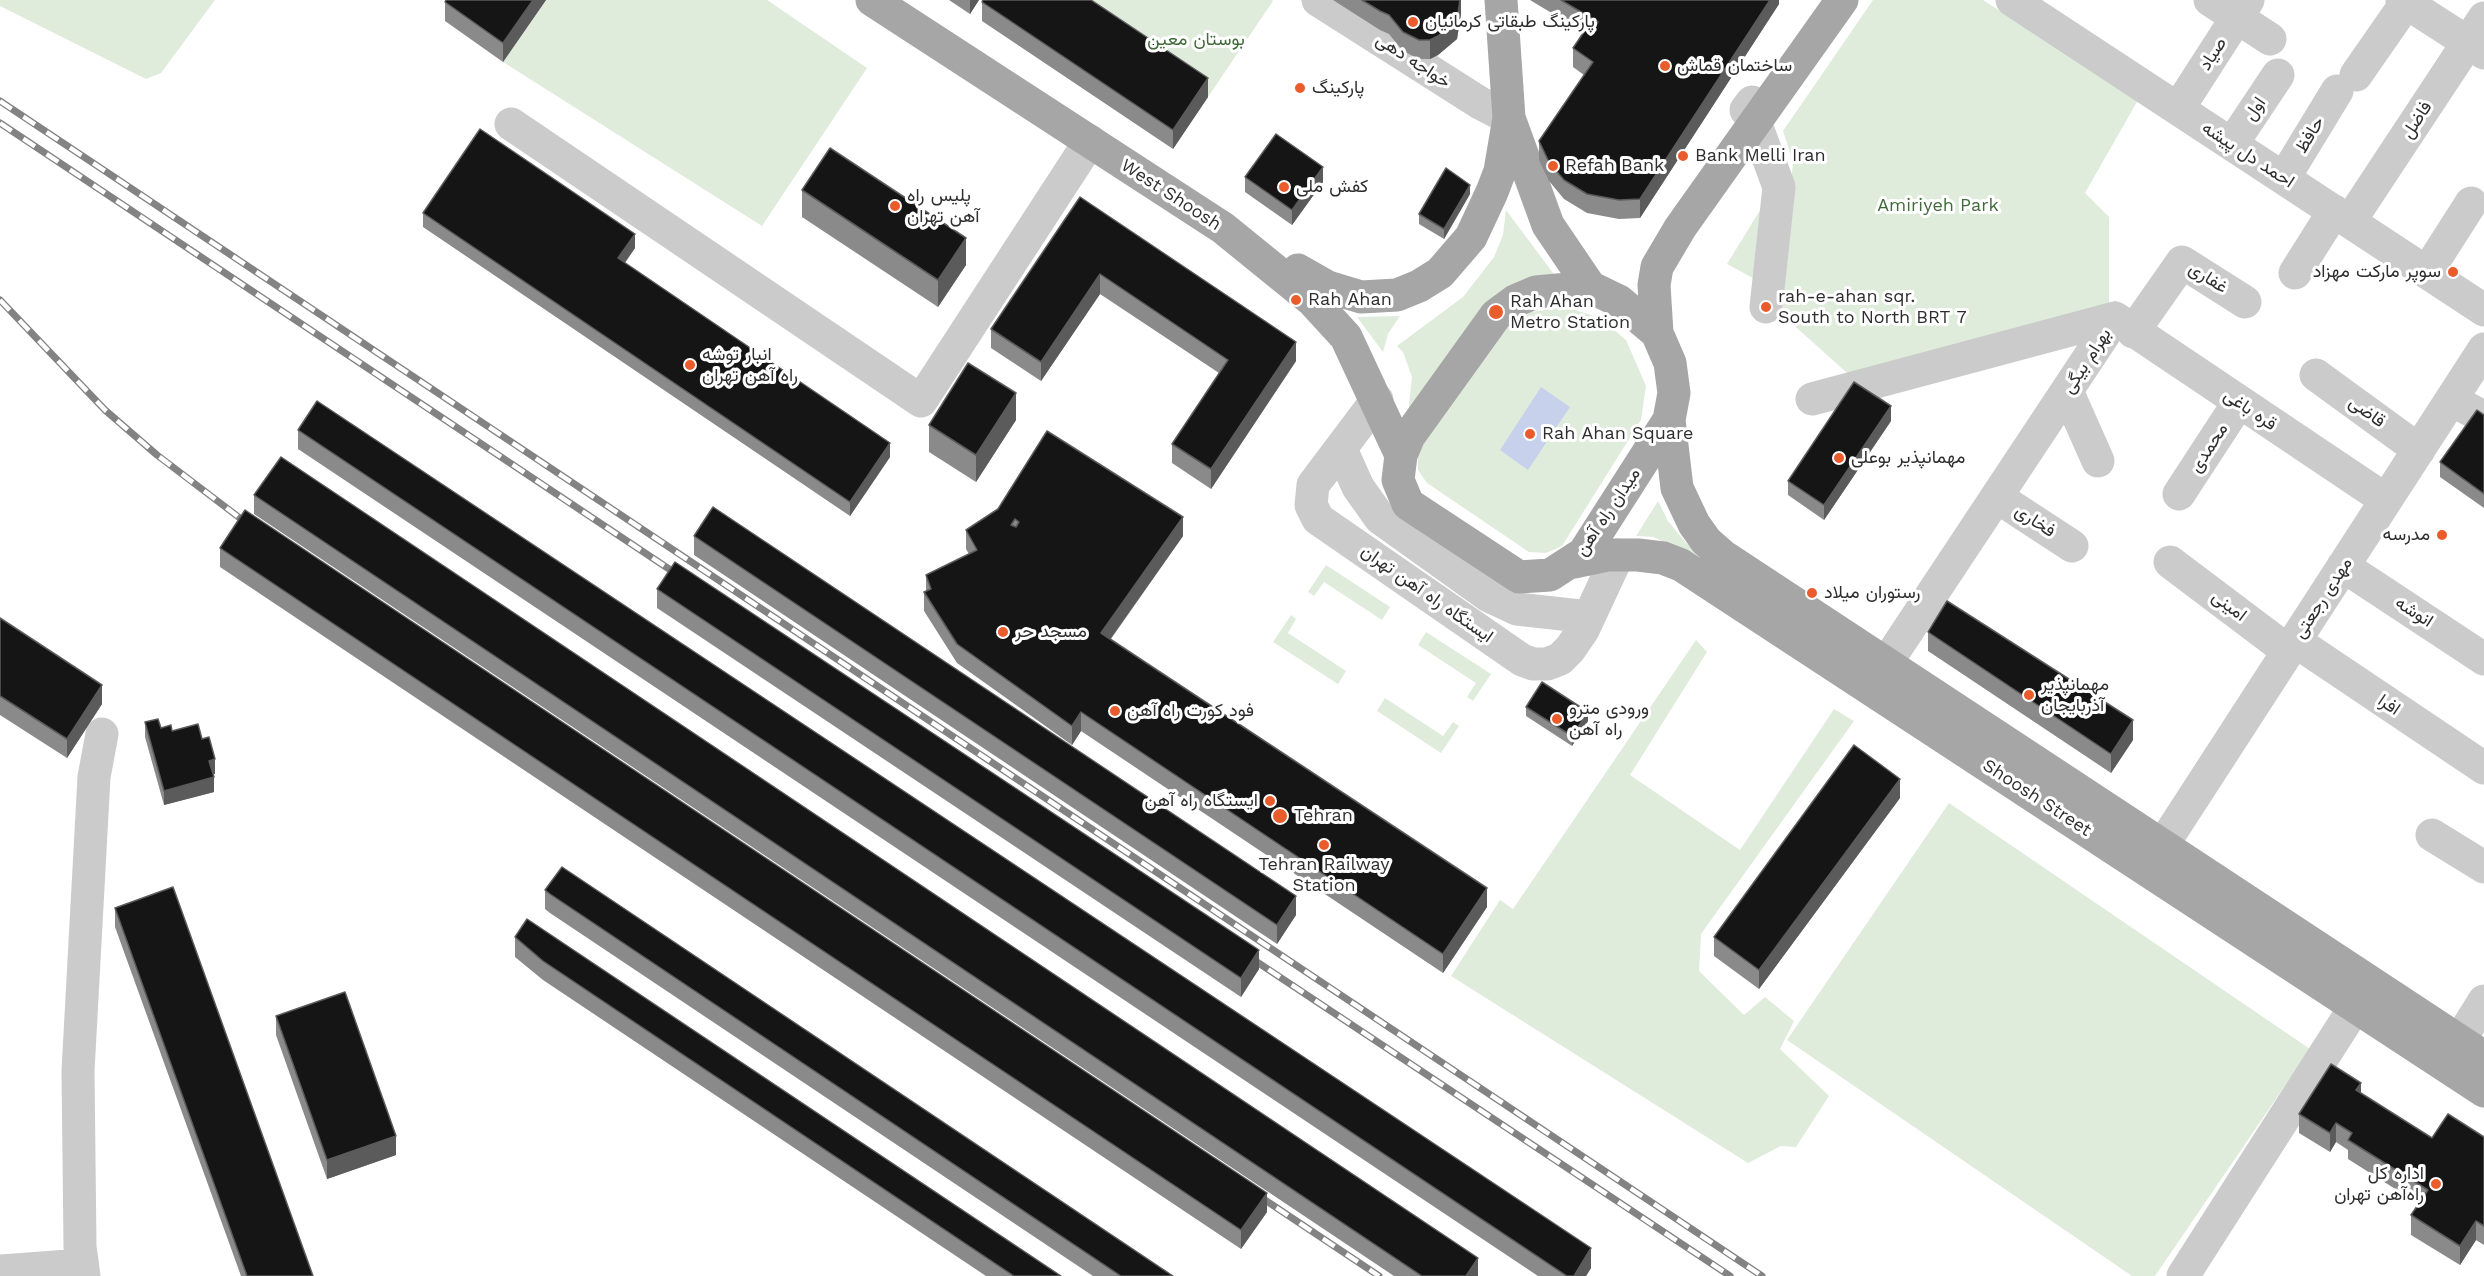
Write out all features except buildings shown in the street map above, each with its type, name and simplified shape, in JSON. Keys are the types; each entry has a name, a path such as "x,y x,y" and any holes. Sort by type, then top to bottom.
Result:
{"main road":[{"name":"West Shoosh","path":"872,0 1223,228 1327,313 1346,337 1401,455"},
{"path":"1223,228 1344,294 1382,297 1397,295 1419,286 1440,273 1471,237 1500,171 1509,118 1501,0"},
{"path":"1657,333 1654,285 1657,267 1680,228 1842,0"},
{"path":"1509,118 1548,225 1590,287"},
{"name":"میدان راه آهن","path":"1590,287 1619,301 1657,333 1670,363 1674,393 1669,420 1584,553 1574,561 1550,575 1534,578 1511,573 1408,504 1398,480 1401,455 1409,436 1496,315 1515,301 1536,292 1590,287"},
{"name":"Shoosh Street","path":"1669,420 1677,488 1694,524 1706,541 1723,556 1885,665 2472,1049"},
{"name":"Shoosh Street","path":"1574,561 1618,555 1663,558 1681,565 2484,1091"}],"street":[{"name":"خواجه دهی","path":"1318,0 1480,103 1509,118"},
{"path":"1766,307 1779,187 1755,122 1746,110 1825,0"},
{"name":"احمد دل پیشه","path":"2012,0 2484,310"},
{"path":"2210,0 2242,9 2270,39"},
{"path":"2404,1 2479,38"},
{"name":"حافظ","path":"2284,178 2404,1"},
{"name":"صیاد","path":"2178,109 2242,9"},
{"name":"فاضل","path":"2295,273 2342,216 2479,38"},
{"name":"اول","path":"2232,144 2278,75"},
{"path":"511,124 921,401 1090,141"},
{"path":"2427,272 2471,203"},
{"name":"غفاری","path":"2124,325 2182,262 2245,302"},
{"name":"بهرام بیگی","path":"1885,665 2067,391 2124,325"},
{"name":"بهرام بیگی","path":"1812,399 2124,325"},
{"name":"قره باغی","path":"2124,325 2386,500"},
{"name":"مهدی رجعتی","path":"2162,846 2484,349"},
{"name":"قاضی","path":"2316,375 2419,450"},
{"path":"2067,391 2098,461"},
{"name":"ایستگاه راه آهن تهران","path":"1377,400 1344,451 1313,485 1311,505 1318,519 1522,660 1533,664 1560,659 1583,630 1618,555"},
{"path":"2451,400 2484,417"},
{"name":"محمدی","path":"2179,494 2239,402"},
{"path":"1344,451 1364,496 1380,518 1489,596 1517,609 1589,617"},
{"name":"فخاری","path":"1997,497 2073,546"},
{"name":"امینی","path":"2170,562 2292,646"},
{"name":"انوشه","path":"2343,566 2484,659"},
{"name":"افرا","path":"2292,646 2484,768"},
{"path":"0,1271 83,1270 78,1071 94,777 102,734"},
{"path":"2432,835 2484,867"},
{"path":"2472,1049 2484,1001"},
{"path":"2183,1276 2355,1008"}],"green space":[{"path":"0,0 215,0 161,73 146,79 0,6"},
{"path":"546,0 767,0 867,68 762,226 503,62"},
{"name":"بوستان معین","path":"1084,0 1273,1 1208,97 1077,9"},
{"name":"Amiriyeh Park","path":"1873,0 1983,0 2138,100 2085,193 2109,217 2109,316 1856,381 1788,320 1780,299 1793,162 1783,131"},
{"path":"1770,194 1764,284 1727,264"},
{"path":"1506,210 1556,277 1408,414 1412,377 1403,352 1397,346 1463,297 1494,257 1503,235"},
{"name":"Rah Ahan Square","path":"1566,307 1600,318 1626,340 1646,386 1641,420 1562,546 1546,553 1529,552 1427,483 1418,470 1418,449 1494,334 1531,312"},
{"path":"1400,316 1388,334 1383,352 1357,317"},
{"path":"1658,501 1668,521 1686,543 1725,574 1654,537 1636,536"},
{"path":"1326,565 1390,607 1382,620 1324,582 1314,596 1308,592"},
{"path":"1291,615 1296,619 1288,633 1346,671 1338,684 1273,642"},
{"path":"1426,632 1491,674 1473,701 1467,697 1476,683 1418,645"},
{"path":"1696,640 1707,652 1630,775 1740,850 1834,709 1854,721 1701,934 1699,971 1744,1015 1765,997 1794,1021 1780,1049 1829,1096 1796,1147 1781,1146 1748,1163 1451,976 1500,900 1513,909"},
{"path":"1385,698 1443,736 1453,722 1459,726 1441,753 1377,711"},
{"path":"1949,803 2310,1049 2155,1276 2132,1276 1787,1040"}],"water":[{"path":"1541,387 1570,407 1528,470 1500,450"}],"railway":[{"path":"0,101 1762,1276"},
{"path":"0,123 684,579"},
{"path":"0,300 105,410 157,455 253,528"},
{"path":"1245,954 1730,1276"},
{"path":"1253,1192 1379,1276"}],"place":[{"name":"پارکینگ طبقاتی کرمانیان","path":"1413,22"},
{"name":"ساختمان قماش","path":"1665,66"},
{"name":"پارکینگ","path":"1300,88"},
{"name":"Bank Melli Iran","path":"1683,156"},
{"name":"Refah Bank","path":"1553,166"},
{"name":"کفش ملی","path":"1284,187"},
{"name":"پلیس راه آهن تهران","path":"895,206"},
{"name":"سوپر مارکت مهزاد","path":"2453,272"},
{"name":"Rah Ahan","path":"1296,300"},
{"name":"rah-e-ahan sqr. South to North BRT 7","path":"1766,307"},
{"name":"Rah Ahan Metro Station","path":"1496,312"},
{"name":"انبار توشه راه آهن تهران","path":"690,365"},
{"name":"Rah Ahan Square","path":"1530,434"},
{"name":"مهمانپذیر بوعلی","path":"1839,458"},
{"name":"مدرسه","path":"2442,535"},
{"name":"رستوران میلاد","path":"1812,593"},
{"name":"مسجد حر","path":"1003,632"},
{"name":"مهمانپذیر آذربایجان","path":"2029,695"},
{"name":"فود کورت راه آهن","path":"1115,711"},
{"name":"ورودی مترو راه آهن","path":"1557,719"},
{"name":"ایستگاه راه آهن","path":"1270,801"},
{"name":"Tehran","path":"1280,816"},
{"name":"Tehran Railway Station","path":"1324,845"},
{"name":"اداره کل راه‌آهن تهران","path":"2436,1184"}]}
